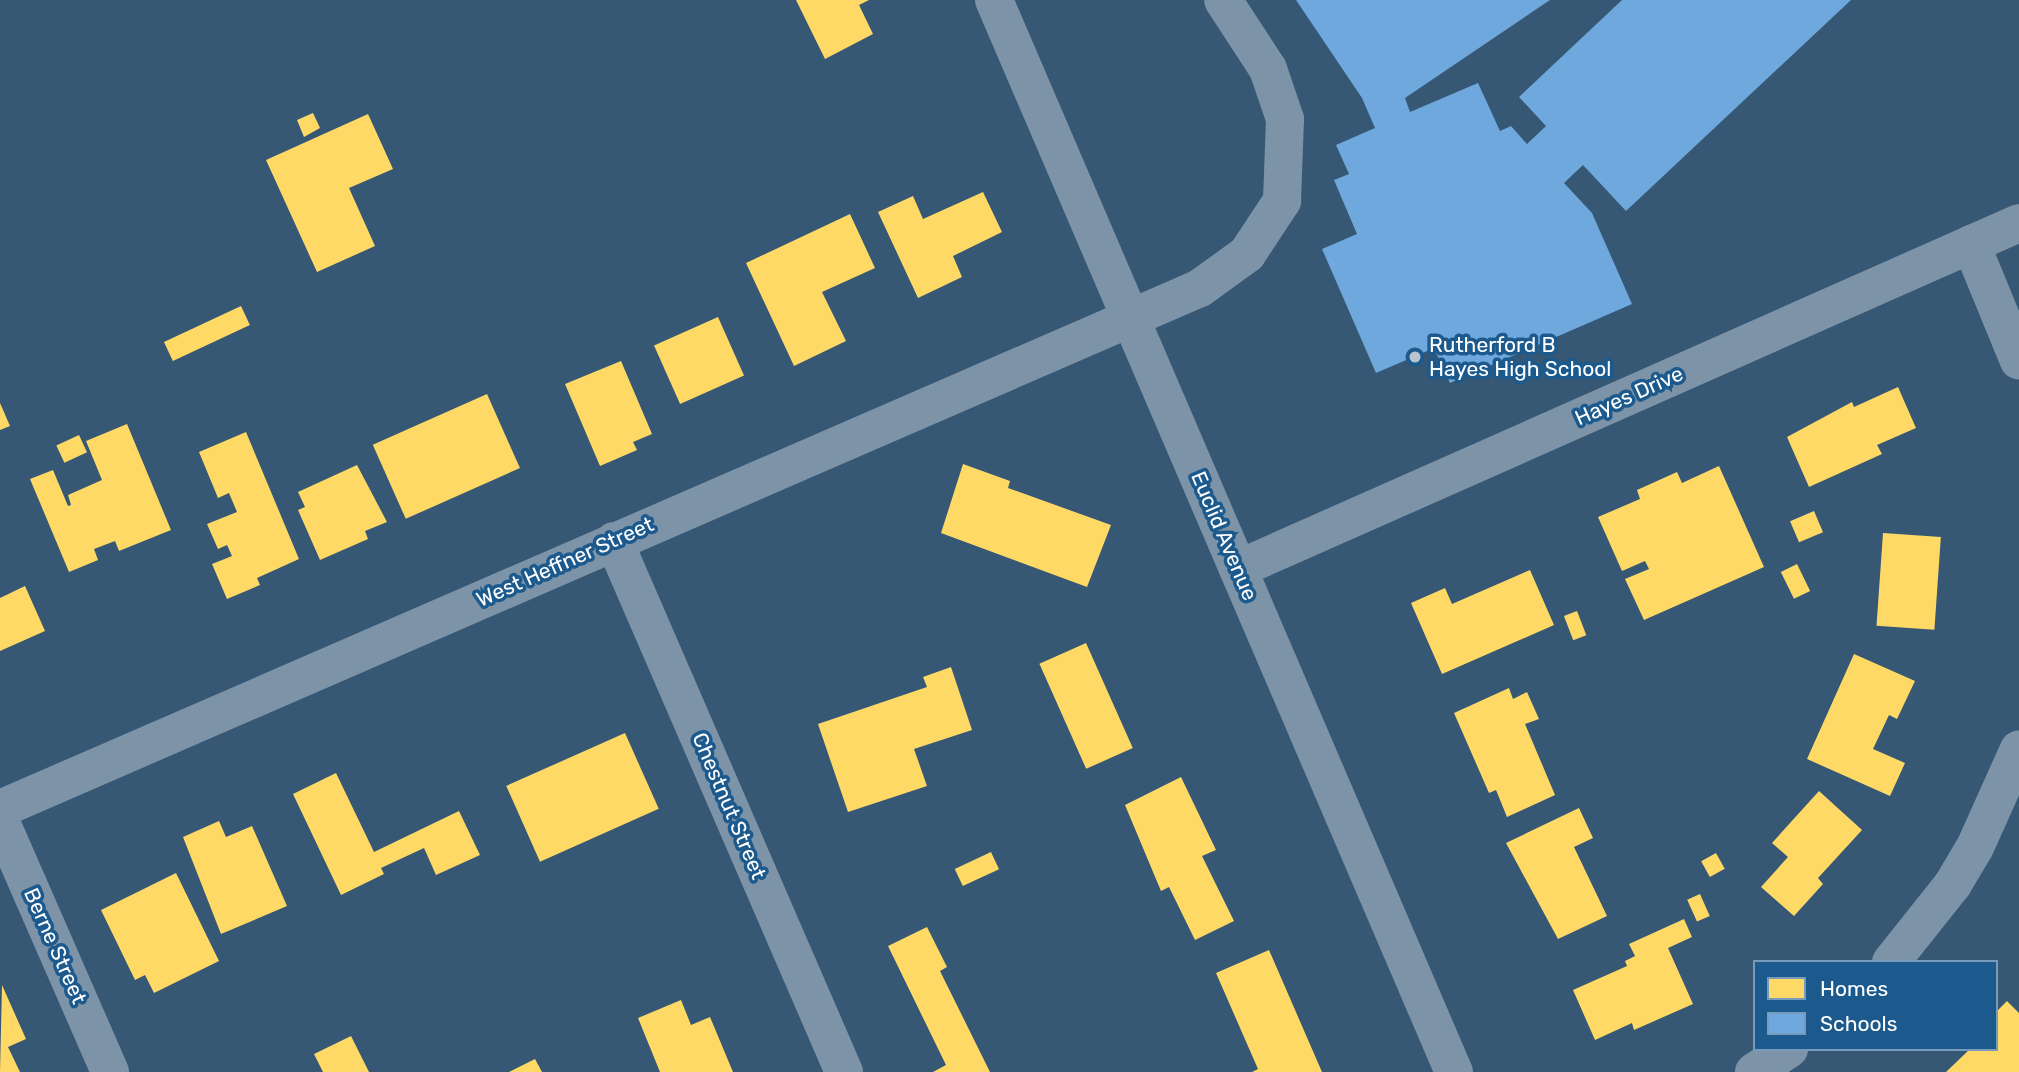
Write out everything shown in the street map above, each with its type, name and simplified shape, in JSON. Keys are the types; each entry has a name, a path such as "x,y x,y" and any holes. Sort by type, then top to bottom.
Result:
{"street":[{"name":"Euclid Avenue","path":"994,0 1454,1072"},
{"name":"West Heffner Street","path":"0,809 1200,288 1247,254 1282,201 1285,119 1268,69 1223,0"},
{"name":"Hayes Drive","path":"1238,569 2019,223"},
{"path":"1971,244 2019,361"},
{"name":"Chestnut Street","path":"614,541 844,1072"},
{"path":"1893,960 1954,884 1975,847 2019,749"},
{"name":"Berne Street","path":"0,820 110,1072"},
{"path":"1754,1072 1785,1051"}],"building: Homes":[{"path":"796,0 869,0 859,5 873,34 825,59"},
{"path":"313,113 320,128 304,137 297,120"},
{"path":"368,114 393,169 349,188 375,246 317,272 266,160"},
{"path":"983,192 1002,232 953,256 962,277 918,298 878,212 913,196 923,219"},
{"path":"850,214 875,268 822,292 846,341 794,366 746,263"},
{"path":"241,306 250,325 173,361 164,342"},
{"path":"718,317 744,375 680,404 654,345"},
{"path":"621,361 652,434 633,442 637,450 600,466 565,384"},
{"path":"1898,387 1916,428 1877,445 1882,454 1809,487 1787,437 1852,402 1854,407"},
{"path":"487,394 520,468 406,519 373,445"},
{"path":"0,403 10,426 0,430"},
{"path":"127,424 171,530 119,551 115,541 94,549 98,560 69,572 30,479 53,470 68,506 71,505 68,495 102,480 86,441"},
{"path":"246,432 299,559 257,578 260,585 227,599 212,564 232,556 227,545 218,549 207,524 237,512 229,493 218,498 199,452"},
{"path":"79,435 87,452 64,463 56,446"},
{"path":"963,464 1010,481 1008,488 1111,525 1087,587 941,533"},
{"path":"357,465 387,522 365,531 368,539 320,560 298,510 305,507 298,492"},
{"path":"1719,466 1764,567 1644,620 1625,579 1649,569 1645,561 1622,571 1598,517 1640,499 1637,490 1677,472 1682,483"},
{"path":"1814,511 1823,532 1799,542 1790,521"},
{"path":"1883,533 1941,537 1934,630 1877,626"},
{"path":"1797,564 1810,591 1794,599 1781,572"},
{"path":"1530,570 1554,625 1442,674 1411,603 1445,588 1452,604"},
{"path":"25,586 45,631 0,651 0,598"},
{"path":"1577,611 1586,635 1573,640 1564,616"},
{"path":"1086,643 1133,748 1086,769 1039,664"},
{"path":"1854,654 1915,681 1897,719 1889,715 1873,749 1905,763 1890,796 1807,759"},
{"path":"951,667 972,730 914,749 927,786 848,812 818,724 927,687 923,677"},
{"path":"1509,688 1513,699 1527,692 1539,719 1525,724 1555,795 1507,817 1496,790 1489,793 1454,713"},
{"path":"625,733 659,809 540,862 506,786"},
{"path":"336,773 374,852 459,811 480,855 436,875 424,848 381,868 384,874 341,895 293,794"},
{"path":"1181,777 1216,850 1202,856 1234,921 1195,940 1169,887 1161,891 1125,805"},
{"path":"1819,791 1862,830 1818,878 1823,884 1794,916 1761,887 1788,857 1772,843"},
{"path":"1579,808 1593,838 1574,847 1607,916 1558,939 1506,843"},
{"path":"219,821 226,837 252,826 287,906 221,934 183,837"},
{"path":"991,852 999,869 963,886 955,869"},
{"path":"1716,853 1725,869 1710,877 1701,861"},
{"path":"176,873 219,961 154,993 145,975 135,980 101,910"},
{"path":"1700,894 1710,916 1697,922 1687,900"},
{"path":"1684,919 1692,937 1668,948 1693,1004 1634,1030 1632,1023 1595,1040 1573,990 1627,966 1625,961 1635,956 1629,944"},
{"path":"927,927 947,967 940,971 990,1072 933,1072 946,1065 888,946"},
{"path":"1269,950 1322,1072 1252,1072 1258,1069 1216,973"},
{"path":"2,985 26,1039 8,1047 20,1072 0,1072"},
{"path":"681,1000 691,1025 710,1017 733,1072 660,1072 638,1018"},
{"path":"2007,1001 2019,1013 2019,1072 1946,1072 1968,1051 1998,1051 1998,1010"},
{"path":"351,1036 369,1072 323,1072 314,1054"},
{"path":"535,1059 542,1072 509,1072"}],"building: Schools":[{"path":"1296,0 1550,0 1405,98 1410,112 1478,83 1500,131 1511,126 1527,144 1546,126 1519,97 1622,0 1851,0 1626,211 1583,165 1564,183 1592,213 1632,304 1450,383 1434,348 1376,373 1322,249 1357,234 1334,180 1349,174 1336,145 1375,128 1362,98"}],"place":[{"name":"Rutherford B Hayes High School","path":"1415,357"}]}
